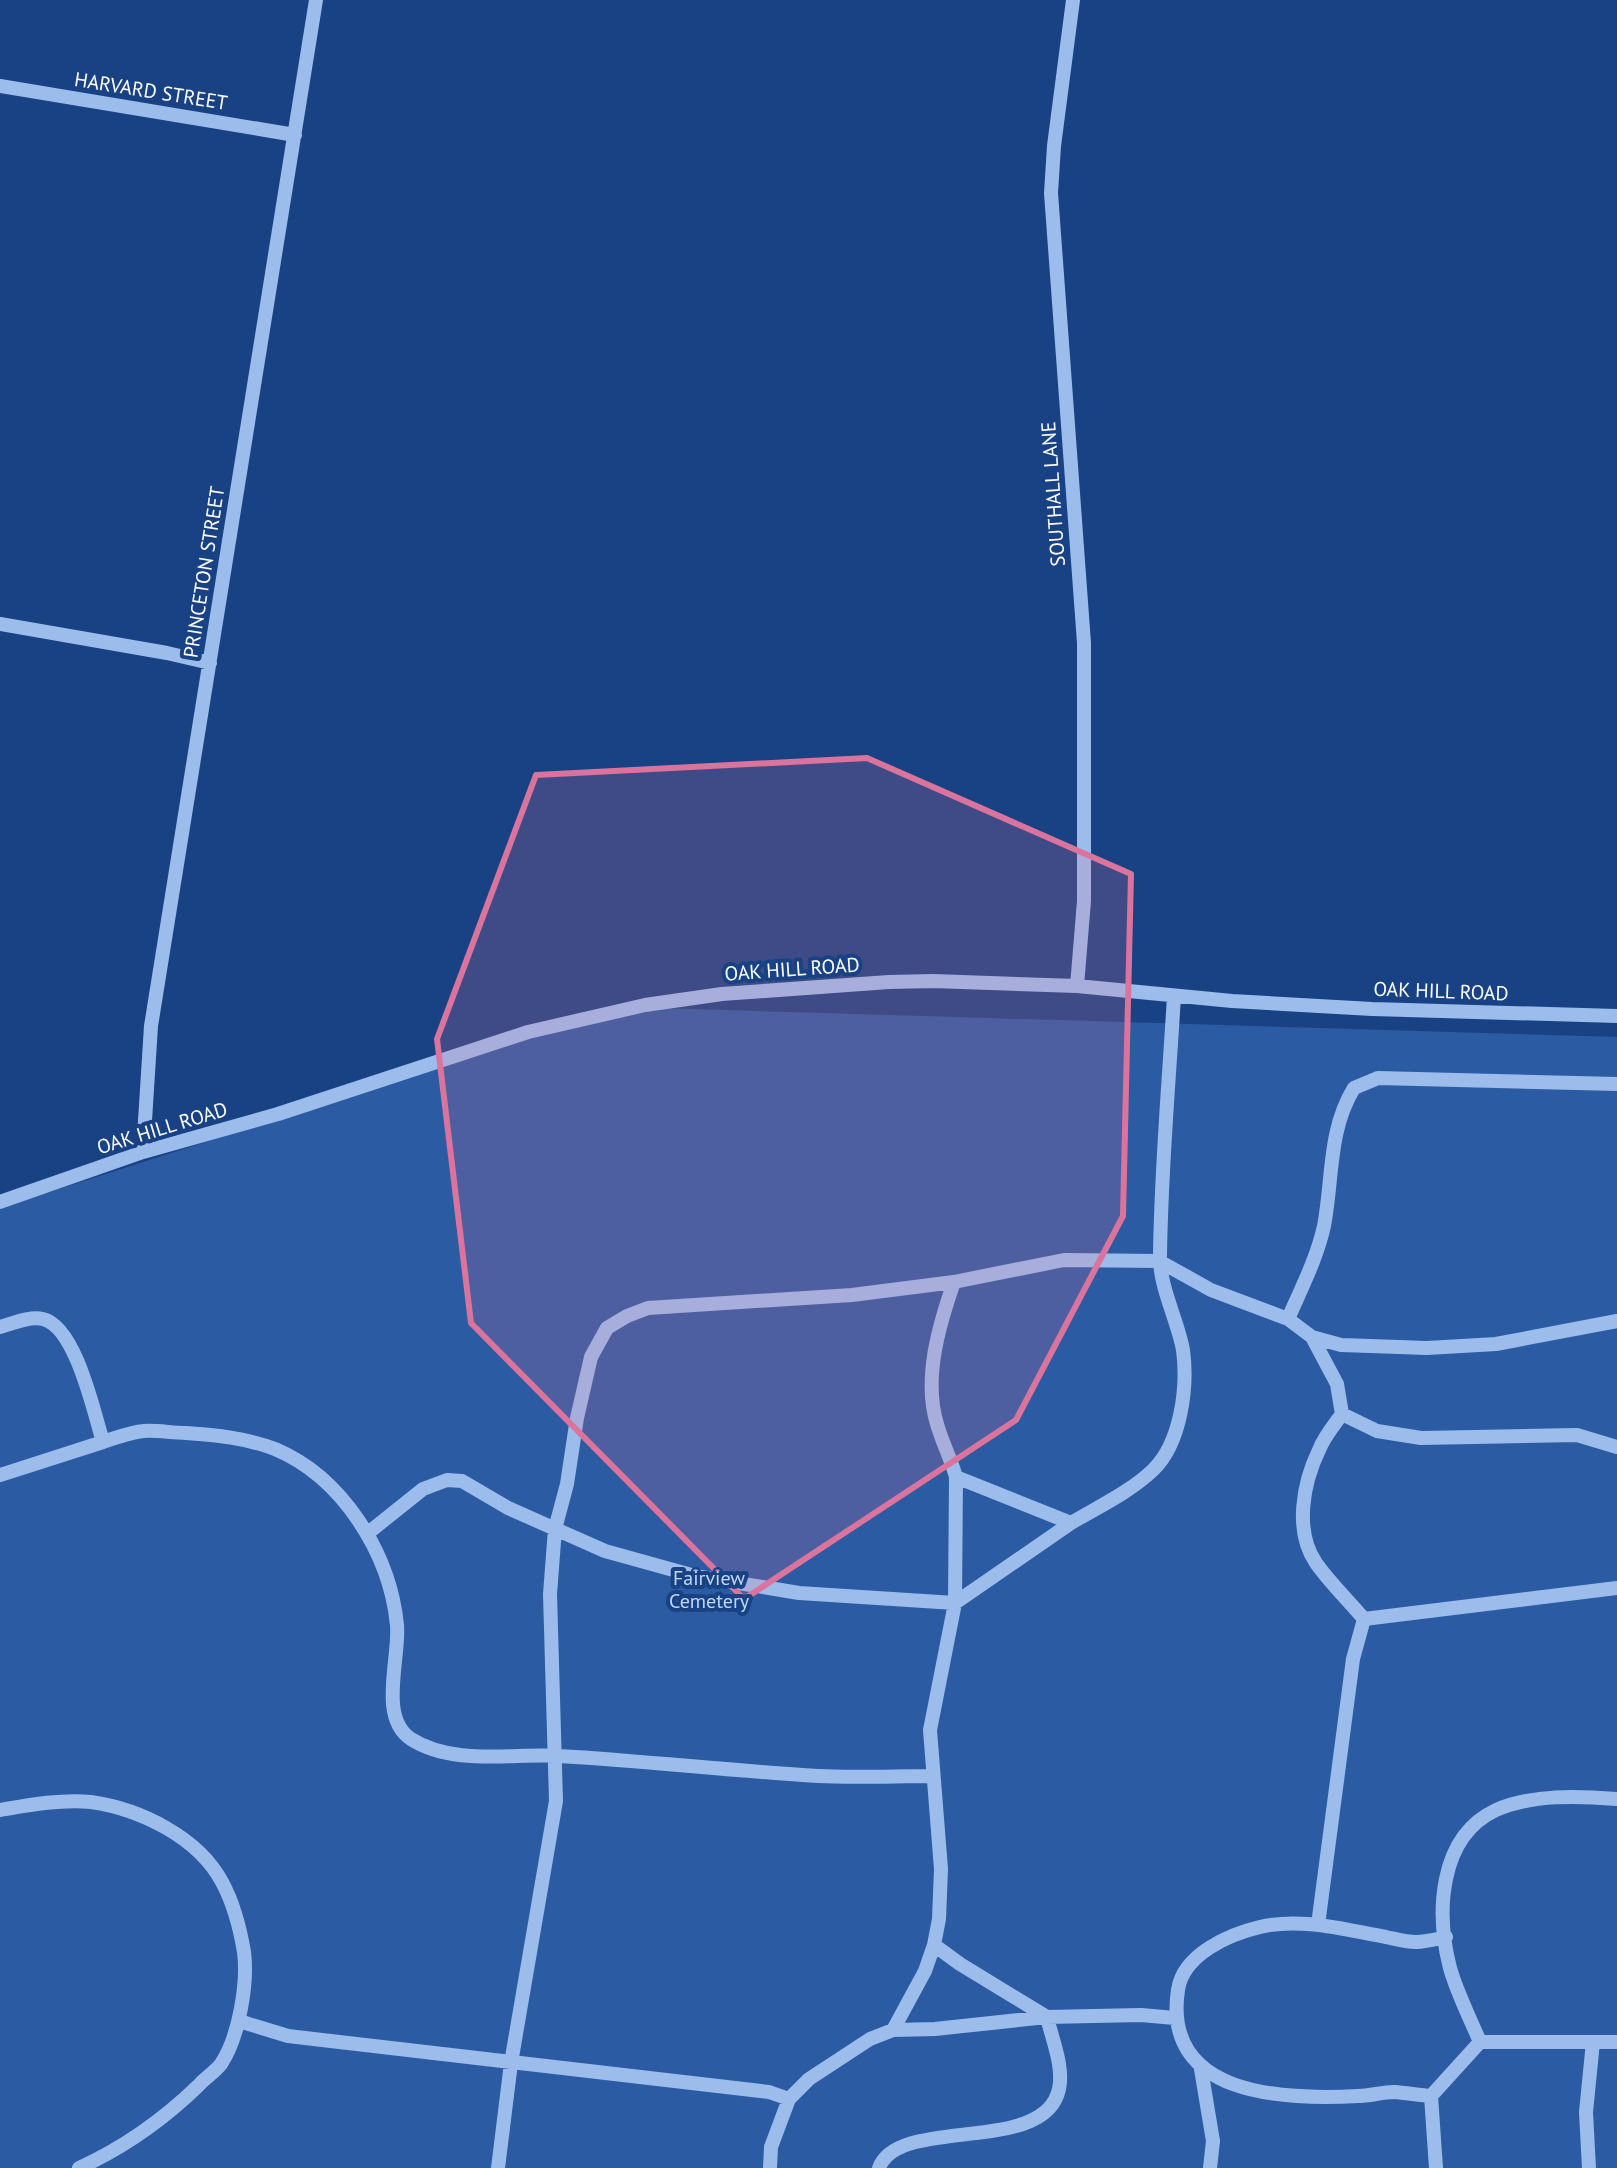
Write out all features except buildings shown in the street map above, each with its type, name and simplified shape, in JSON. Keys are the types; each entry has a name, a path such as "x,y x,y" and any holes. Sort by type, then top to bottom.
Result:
{"street":[{"name":"PRINCETON STREET","path":"143,1152 151,1026 316,0"},
{"name":"SOUTHALL LANE","path":"1073,0 1051,193 1084,643 1084,901 1077,986"},
{"name":"HARVARD STREET","path":"0,86 295,135"},
{"path":"0,624 210,663"},
{"name":"OAK HILL ROAD","path":"0,1202 143,1152 278,1114 528,1032 645,1005 722,994 889,982 1077,986 1174,996 1372,1009 1617,1016"},
{"path":"368,1533 423,1489 447,1480 462,1481 508,1508 605,1551 732,1583 799,1593 955,1603 1071,1523 1117,1496 1160,1462 1178,1426 1184,1397 1183,1351 1159,1261 1174,996"},
{"path":"1288,1319 1313,1261 1323,1228 1337,1122 1354,1088 1378,1078 1617,1084"},
{"path":"498,2168 511,2063 556,1801 550,1594 555,1529 567,1484 577,1418 591,1357 607,1328 648,1308 852,1295 954,1282 1064,1260 1159,1261 1211,1290 1288,1319 1312,1337 1341,1345 1427,1348 1496,1344 1617,1321"},
{"path":"893,2030 925,1971 939,1919 941,1869 930,1730 955,1603 956,1477 936,1423 932,1389 933,1361 942,1315 954,1282"},
{"path":"0,1327 25,1319 42,1319 57,1325 67,1338 81,1373 103,1442"},
{"path":"1312,1337 1337,1384 1342,1414 1319,1449 1307,1484 1303,1520 1306,1542 1315,1561 1364,1619"},
{"path":"1342,1414 1377,1431 1421,1438 1577,1435 1617,1447"},
{"path":"0,1475 143,1431 223,1435 272,1448 286,1455 322,1480 368,1533 383,1567 397,1626 392,1712 399,1728 411,1739 449,1753 495,1758 555,1756 822,1776 933,1776"},
{"path":"956,1477 1071,1523"},
{"path":"1364,1619 1617,1588"},
{"path":"1318,1925 1353,1659 1364,1619"},
{"path":"1480,2042 1450,1968 1442,1908 1447,1869 1459,1843 1473,1824 1496,1810 1538,1799 1617,1799"},
{"path":"0,1810 31,1804 89,1802 130,1810 163,1826 203,1856 222,1882 239,1925 246,1971 239,2021 221,2063 173,2110 138,2135 79,2168"},
{"path":"1431,2096 1394,2092 1357,2096 1272,2093 1242,2087 1201,2069 1185,2051 1175,2018 1178,1985 1186,1969 1210,1947 1261,1927 1318,1925 1417,1942 1446,1937"},
{"path":"879,2168 892,2151 913,2143 1020,2125 1039,2118 1053,2107 1060,2087 1058,2059 1047,2017 934,1945"},
{"path":"770,2168 771,2147 789,2099 809,2079 870,2039 893,2030 935,2029 1047,2017 1141,2015 1175,2018"},
{"path":"239,2021 288,2036 769,2092 789,2099"},
{"path":"1436,2168 1431,2096 1480,2042 1617,2042"},
{"path":"1589,2168 1586,2112 1593,2042"},
{"path":"1201,2069 1213,2141 1210,2168"}],"highlighted area":[{"path":"867,758 1131,874 1123,1216 1016,1420 744,1599 471,1323 437,1039 536,775"}],"green space":[{"name":"Fairview Cemetery","path":"625,1007 1617,1037 1617,2168 0,2168 0,1208"}]}
